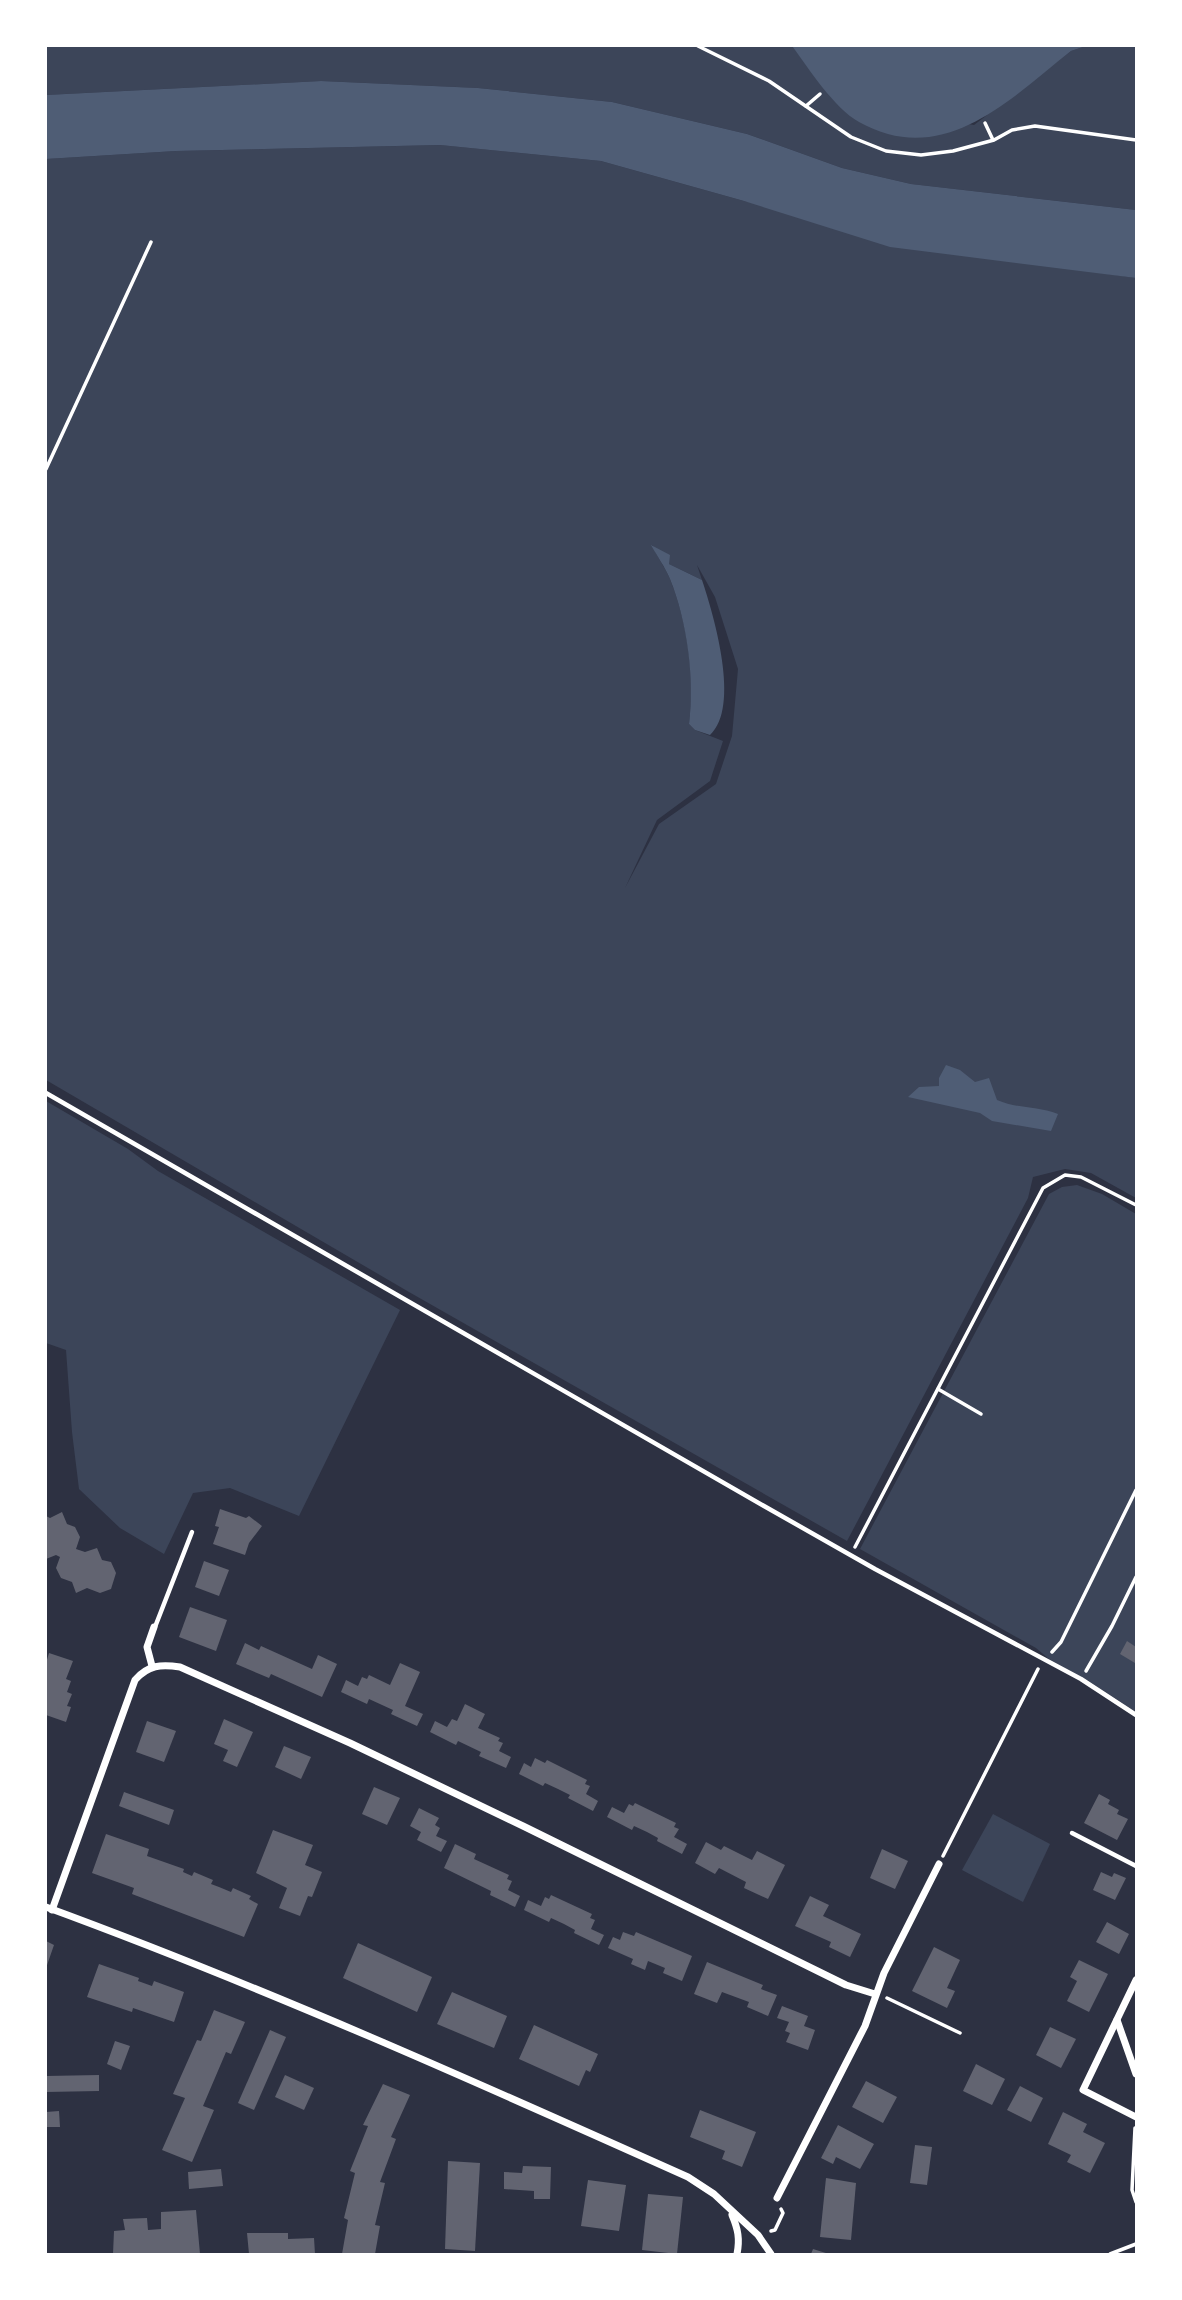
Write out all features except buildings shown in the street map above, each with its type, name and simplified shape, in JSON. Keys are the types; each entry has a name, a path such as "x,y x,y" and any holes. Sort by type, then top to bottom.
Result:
{"street":[{"path":"152,1666 147,1647 155,1627"},
{"path":"771,2255 758,2235 714,2194 688,2176 291,2003 49,1908 135,1680 152,1666 164,1664 180,1667 251,1697 523,1826 846,1985 875,1994"},
{"path":"777,2198 865,2026 875,1994 939,1864"},
{"path":"1136,1980 1083,2090 1136,2116"},
{"path":"1117,2020 1136,2074"},
{"path":"731,2212 737,2227 737,2255"}],"lane":[{"path":"46,1093 851,1555 1081,1679 1136,1715"},
{"path":"155,1627 192,1532"},
{"path":"1072,1833 1136,1866"}],"path":[{"path":"698,46 769,81 851,137 886,151 921,155 974,147 993,141 1012,130 1035,127 1136,140"},
{"path":"805,106 820,93"},
{"path":"985,123 993,141"},
{"path":"46,469 151,242"},
{"path":"851,1555 1043,1188 1065,1175 1081,1177 1136,1205"},
{"path":"938,1389 981,1414"},
{"path":"939,1864 1037,1671 1062,1642 1136,1490"},
{"path":"1081,1679 1112,1626 1136,1577"},
{"path":"898,2002 960,2034"},
{"path":"1136,2116 1132,2190 1136,2202"},
{"path":"1110,2255 1136,2244"}],"shaded area":[{"path":"46,46 792,46 832,98 974,125 1071,51 1086,46 1136,46 1136,210 911,184 842,168 747,134 612,102 478,88 321,81 46,95"},
{"path":"792,46 1086,46 1071,51 1024,89 973,122 947,133 919,138 890,134 850,116 822,87"},
{"path":"321,81 478,88 612,102 747,134 842,168 911,184 1136,210 1136,278 890,247 744,201 601,161 440,145 176,151 46,159 46,95"},
{"path":"440,145 601,161 744,201 1026,262 1136,278 1136,1198 1091,1173 1065,1169 1033,1177 1028,1198 847,1541 409,1292 46,1080 46,159 176,151","holes":["652,545 669,564 702,580 697,565 715,597 738,669 732,736 716,784 659,824 625,888 657,820 710,781 723,741 695,730 689,724 691,688 686,632 670,579"]},
{"path":"651,545 670,555 669,564 702,580 707,596 718,637 724,683 724,704 719,722 710,735 695,730 689,724 691,688 685,631 670,579"},
{"path":"946,1065 960,1070 975,1082 989,1078 997,1100 1058,1114 1051,1131 992,1121 980,1113 908,1097 919,1087 939,1086 939,1078"},
{"path":"46,1101 128,1149 158,1171 400,1310 299,1516 230,1488 193,1493 164,1554 120,1528 79,1489 66,1350 46,1343"},
{"path":"1077,1185 1102,1194 1136,1214 1136,1712 1049,1659 1036,1648 860,1549 1049,1194 1062,1187"},
{"path":"993,1814 1050,1844 1023,1902 962,1870"}]}
